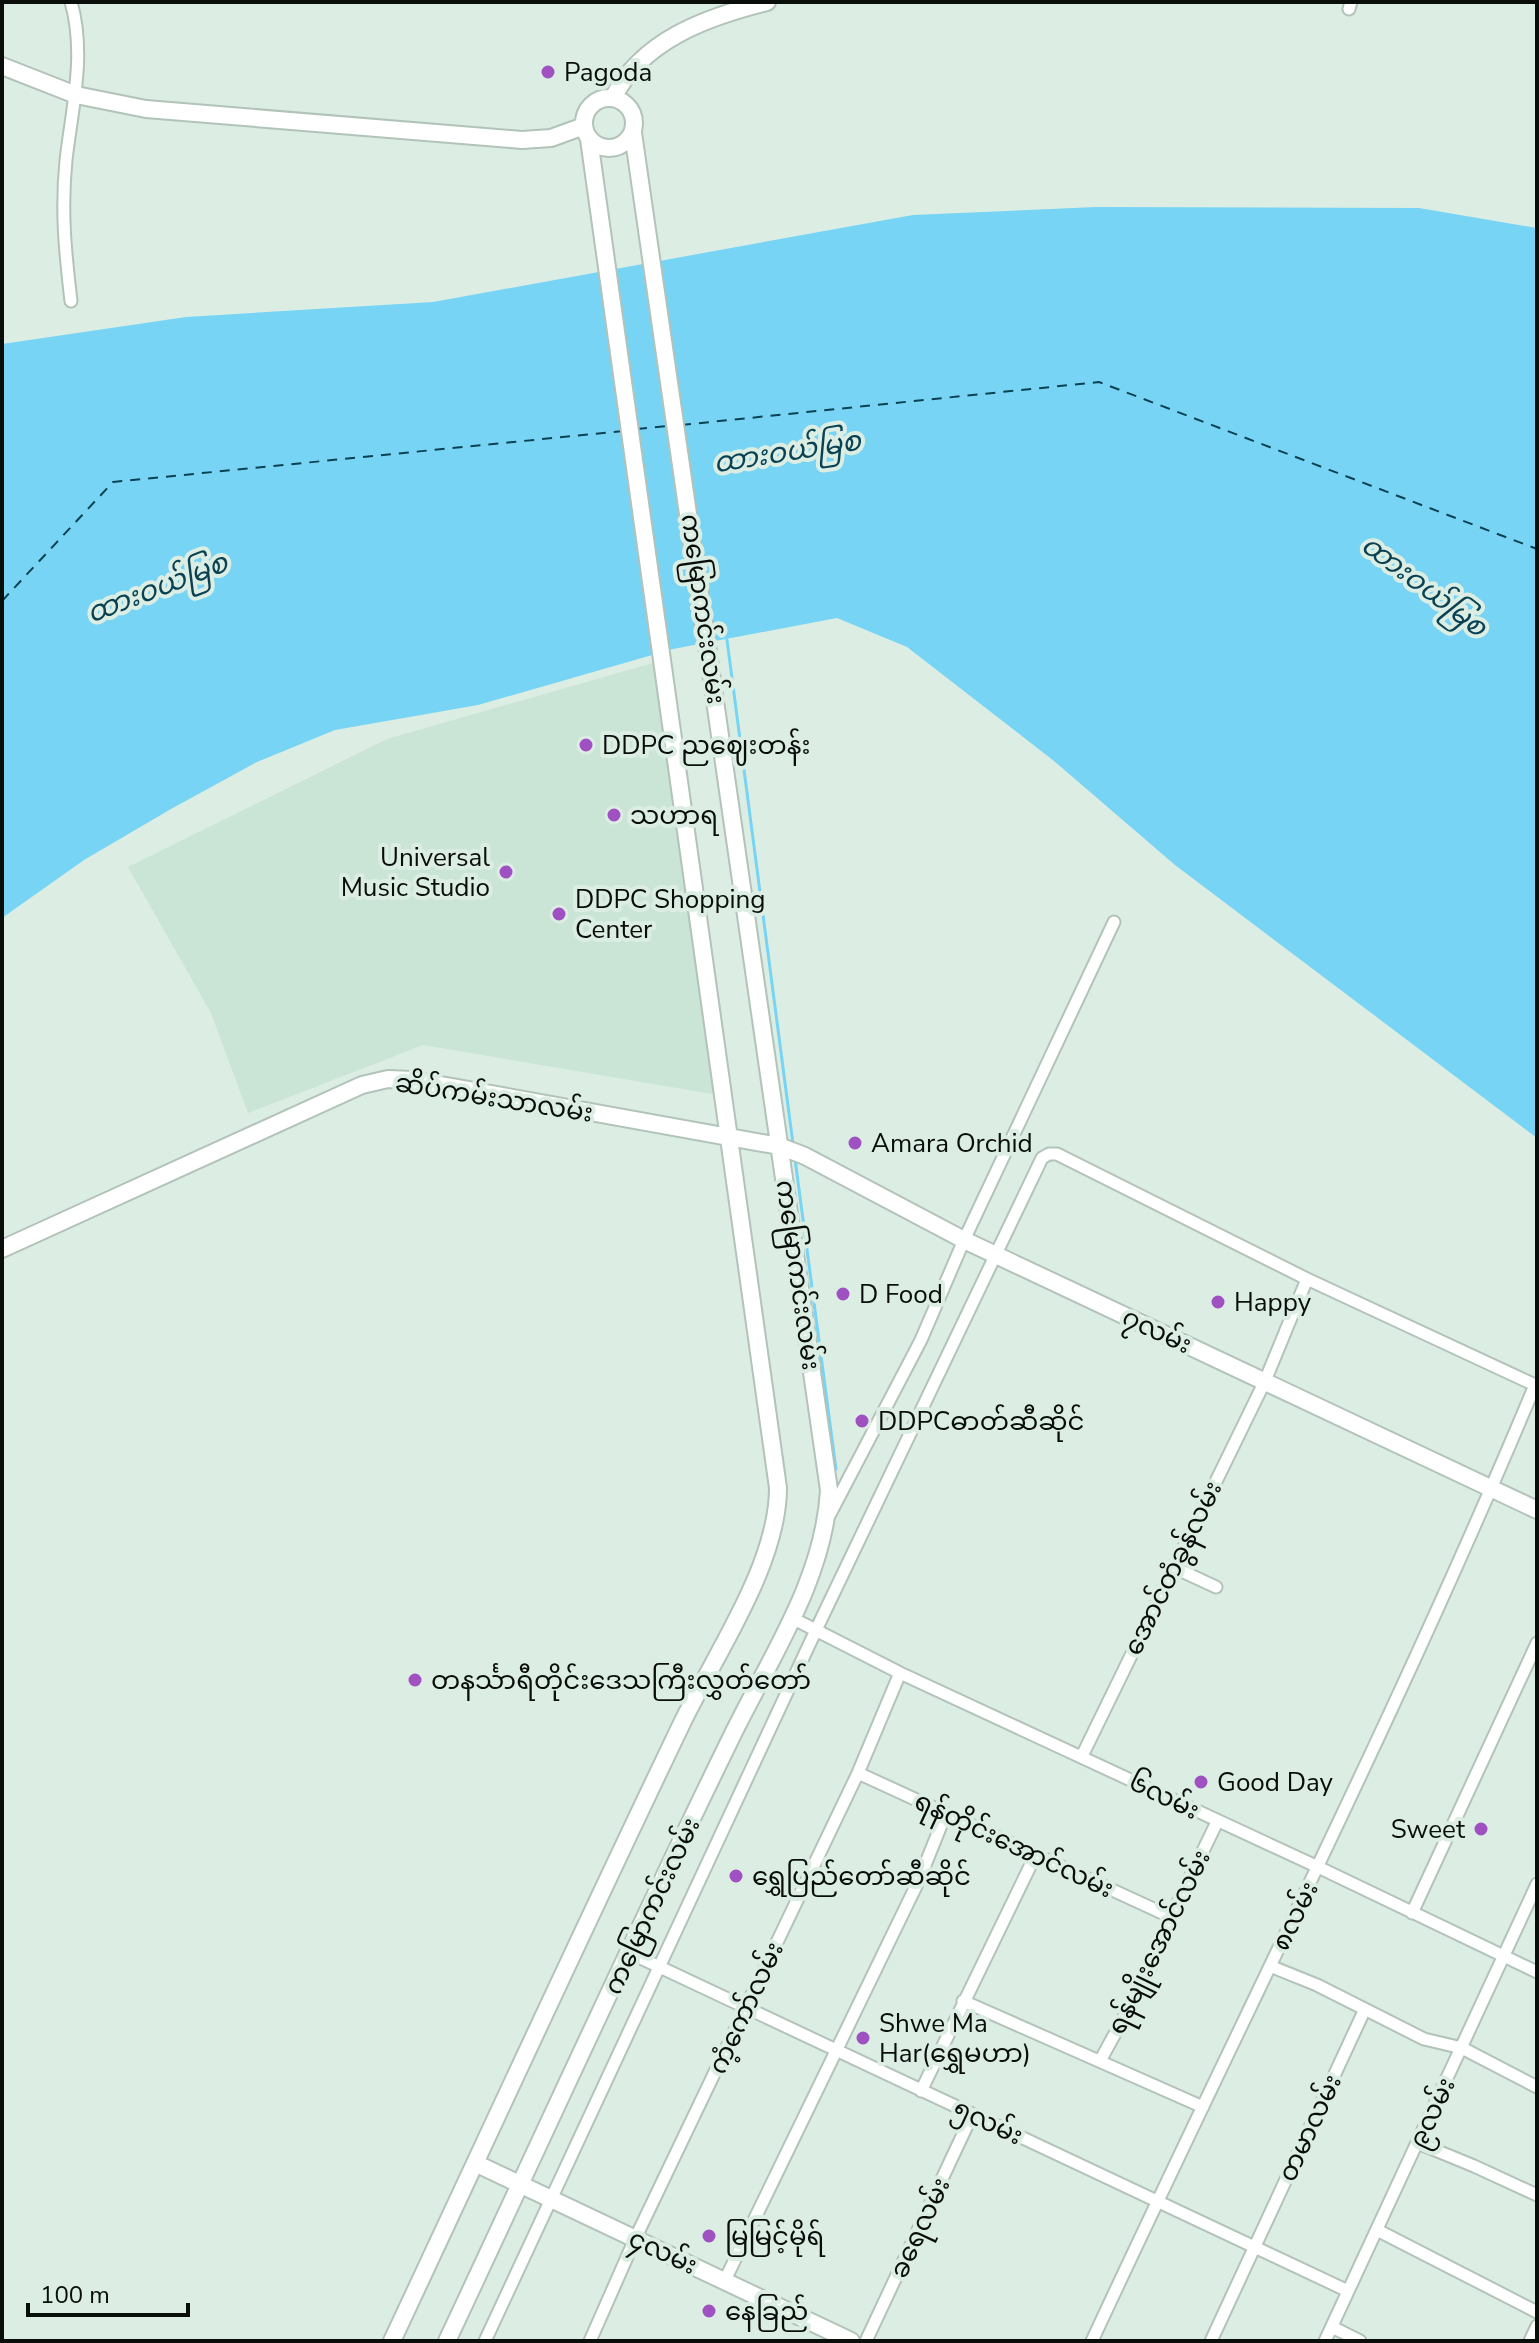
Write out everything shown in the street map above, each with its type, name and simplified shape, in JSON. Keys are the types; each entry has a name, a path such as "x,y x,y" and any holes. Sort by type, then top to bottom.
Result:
{"main road":[{"path":"613,98 630,70 656,47 715,17 767,2"},
{"path":"2,66 76,95 146,109 522,140 587,132"},
{"path":"613,98 625,103 633,114 633,133 625,144 612,149 599,147 587,132 589,107 600,100 613,98"},
{"name":"ကမြောကင်းလမ်း","path":"392,2341 684,1719 747,1597 778,1510 778,1488 587,132"},
{"name":"ကမြောကင်းလမ်း","path":"447,2341 729,1741 792,1618 814,1564 828,1518 829,1490 633,133"},
{"name":"ဆိပ်ကမ်းသာလမ်း","path":"2,1249 362,1085 388,1079 413,1080 779,1146"},
{"name":"၇လမ်း","path":"779,1146 805,1156 964,1240 1537,1510"},
{"name":"၄လမ်း","path":"475,2163 851,2341"}],"street":[{"path":"71,2 78,25 76,95 66,162 62,230 71,301"},
{"path":"828,1518 921,1340 964,1240 1114,922"},
{"path":"485,2341 816,1630 1042,1158 1057,1154 1307,1279"},
{"name":"အောင်တံခွန်လမ်း","path":"1082,1756 1265,1381 1307,1279"},
{"name":"၈လမ်း","path":"1092,2341 1318,1867 1492,1489 1535,1385 1307,1279"},
{"path":"1175,1568 1216,1587"},
{"name":"၆လမ်း","path":"792,1618 900,1673 1537,1972"},
{"path":"1412,1913 1537,1643"},
{"name":"ကံ့ကော်လမ်း","path":"593,2340 635,2239 858,1773 900,1673"},
{"name":"ရန်တိုင်းအောင်လမ်း","path":"858,1773 1171,1917"},
{"path":"725,2280 919,1880 946,1813"},
{"name":"ရန်မျိုးအောင်လမ်း","path":"1100,2061 1147,1975 1217,1822"},
{"path":"921,2091 1036,1854"},
{"name":"၉လမ်း","path":"1325,2341 1537,1884"},
{"name":"၅လမ်း","path":"630,1953 1348,2291"},
{"path":"1270,1966 1317,1985 1424,2039 1462,2048 1537,2087"},
{"path":"963,2001 1203,2107"},
{"name":"တမာလမ်း","path":"1211,2341 1365,2009"},
{"name":"ခရေလမ်း","path":"866,2341 972,2115"},
{"path":"1418,2143 1537,2195"},
{"path":"1377,2230 1537,2312"},
{"path":"1530,2341 1537,2326"},
{"path":"1332,2327 1360,2341"}],"shaded area":[{"path":"667,659 730,1097 423,1045 248,1113 211,1013 128,867 387,739"}],"water":[{"name":"ထားဝယ်မြစ","path":"1096,207 1419,208 1537,228 1537,1138 1175,865 1054,761 907,647 837,618 673,649 478,705 335,730 257,762 171,809 84,860 2,918 2,344 186,317 433,302 913,215"}],"waterway":[{"path":"727,640 793,1144"},
{"path":"795,1159 836,1469"}],"ferry route":[{"path":"681,425 1099,382 1537,549"},
{"path":"637,429 667,426"},
{"path":"2,601 113,482 623,431"}],"place":[{"name":"Pagoda","path":"548,72"},
{"name":"DDPC ညဈေးတန်း","path":"586,745"},
{"name":"သဟာရ","path":"614,815"},
{"name":"Universal Music Studio","path":"506,872"},
{"name":"DDPC Shopping Center","path":"559,914"},
{"name":"Amara Orchid","path":"855,1143"},
{"name":"D Food","path":"843,1294"},
{"name":"Happy","path":"1218,1302"},
{"name":"DDPCဓာတ်ဆီဆိုင်","path":"862,1421"},
{"name":"တနင်္သာရီတိုင်းဒေသကြီးလွှတ်တော်","path":"415,1680"},
{"name":"Good Day","path":"1201,1782"},
{"name":"Sweet","path":"1481,1829"},
{"name":"ရွှေပြည်တော်ဆီဆိုင်","path":"736,1876"},
{"name":"Shwe Ma Har(‌‌ရွှေမဟာ)","path":"863,2038"},
{"name":"မြမြင့်မိုရ်","path":"709,2236"},
{"name":"နေခြည်","path":"709,2311"}]}
